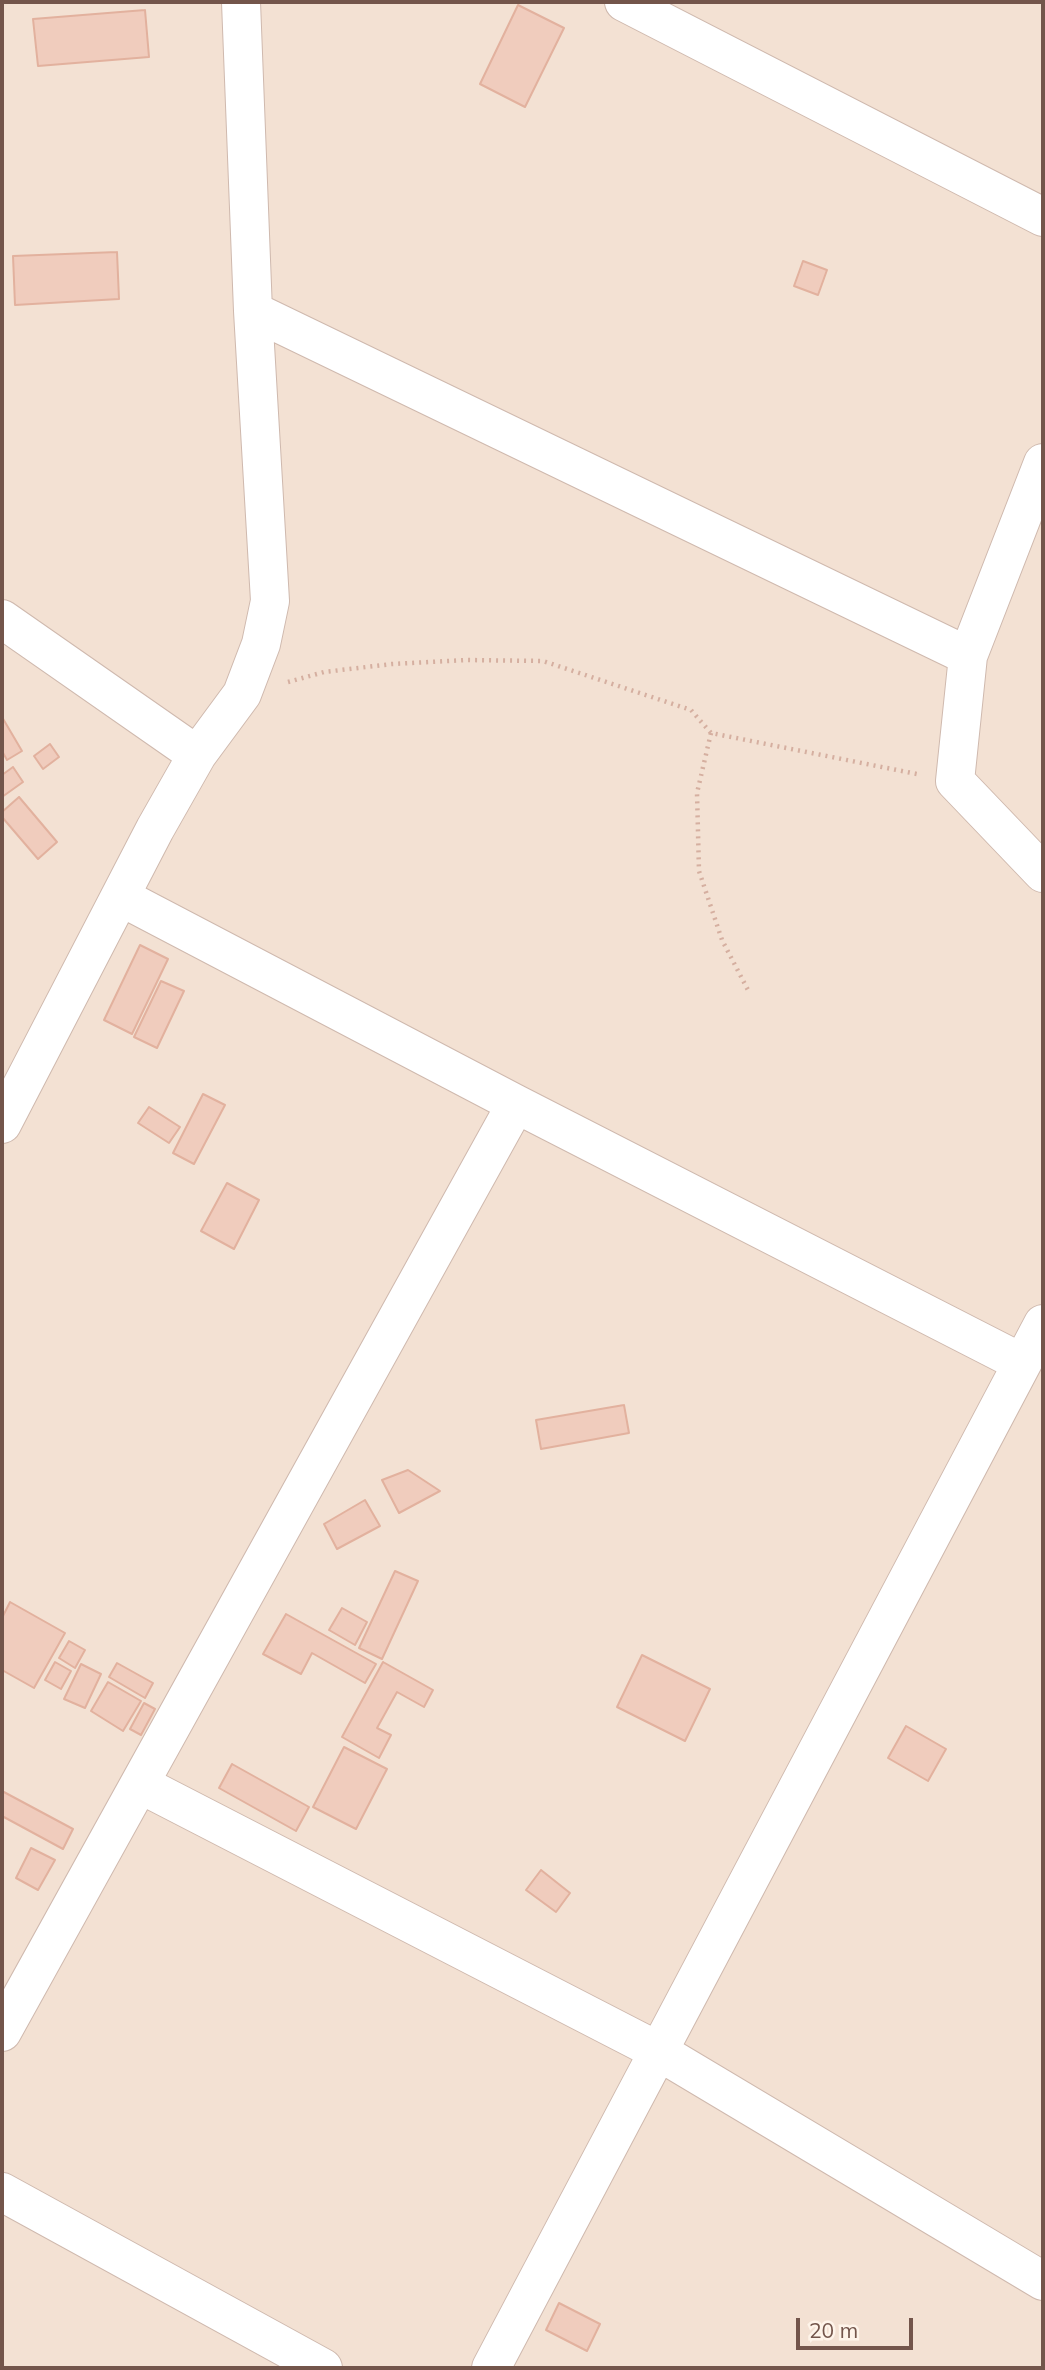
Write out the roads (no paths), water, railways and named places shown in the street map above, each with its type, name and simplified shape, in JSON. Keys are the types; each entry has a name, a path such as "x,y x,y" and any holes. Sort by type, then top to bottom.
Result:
{"street":[{"path":"2,1124 155,829 197,755 242,694 261,644 270,601 253,311 241,2"},
{"path":"624,2 1043,217"},
{"path":"253,311 968,656"},
{"path":"1043,463 968,656 955,781 1043,873"},
{"path":"2,619 197,755"},
{"path":"121,897 516,1104 1021,1363"},
{"path":"2,2032 516,1104"},
{"path":"491,2368 1043,1324"},
{"path":"140,1784 658,2051 1043,2281"},
{"path":"2,2192 323,2368"}]}
